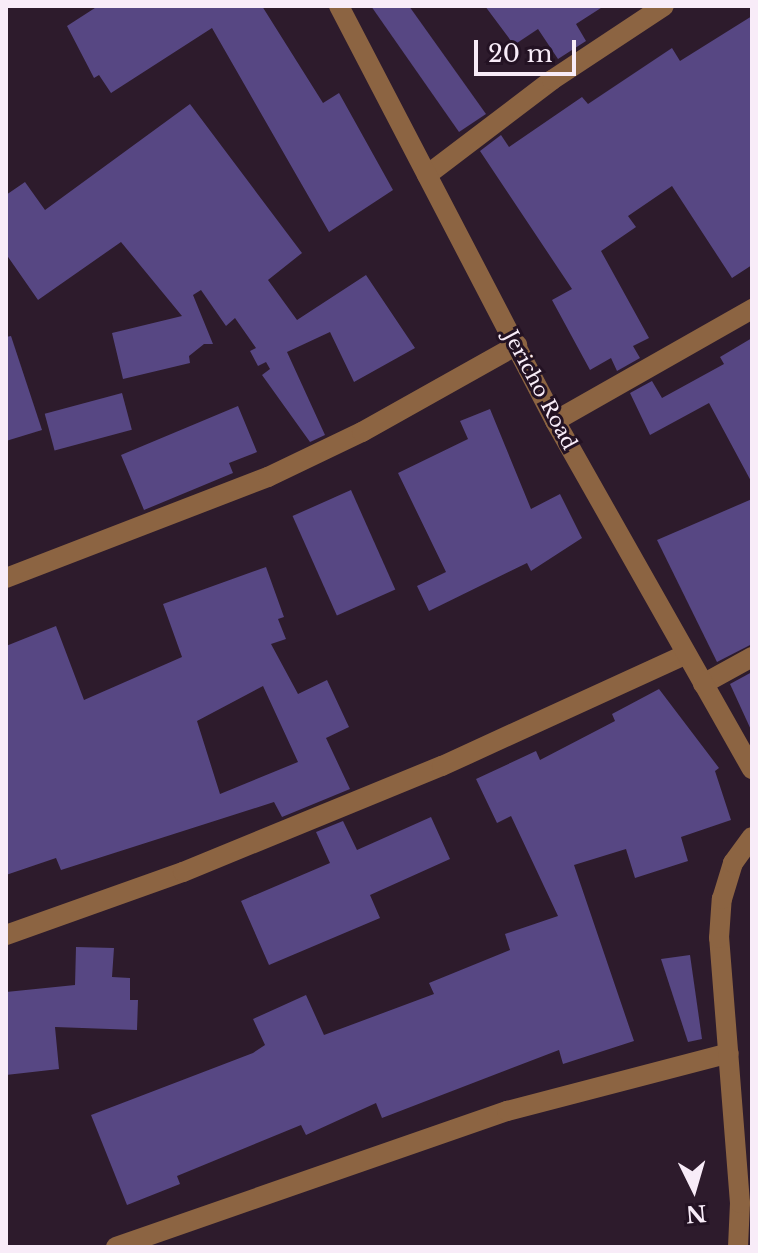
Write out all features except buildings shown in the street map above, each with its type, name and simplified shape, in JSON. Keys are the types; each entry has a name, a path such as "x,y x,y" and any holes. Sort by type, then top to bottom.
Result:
{"street":[{"name":"Jericho Road","path":"339,6 555,421 752,769"},
{"path":"427,175 552,80 664,6"},
{"path":"555,421 752,309"},
{"path":"6,578 268,477 362,432 517,345"},
{"path":"6,935 183,872 428,772 685,655"},
{"path":"703,684 752,657"},
{"path":"738,1247 729,1053 719,938 722,899 733,863 752,837"},
{"path":"116,1247 507,1111 729,1053"}]}
